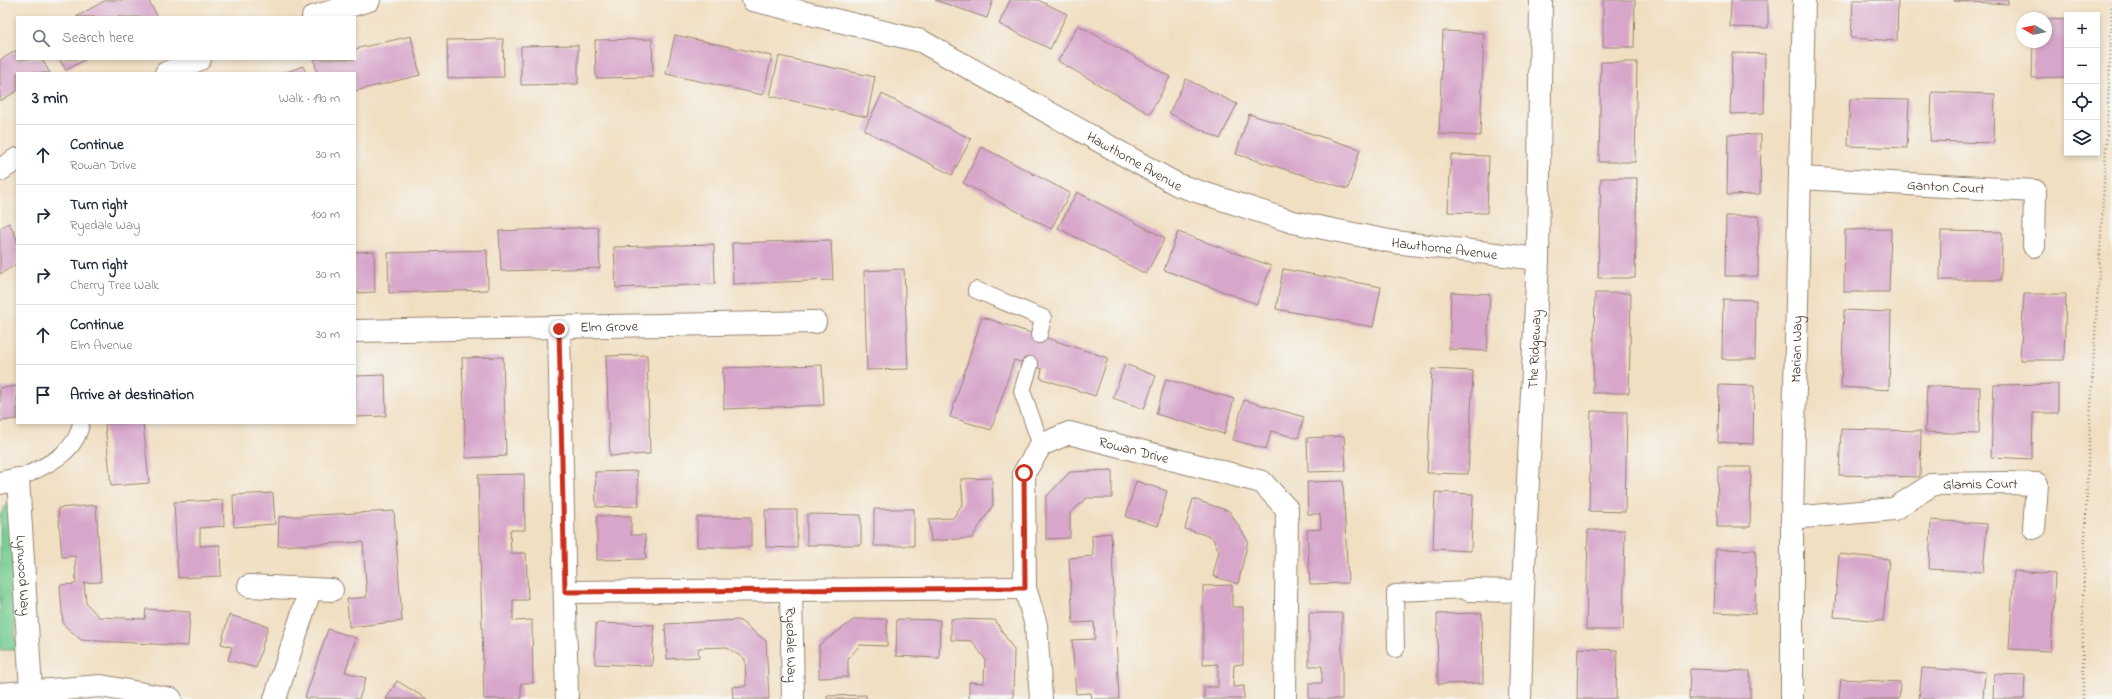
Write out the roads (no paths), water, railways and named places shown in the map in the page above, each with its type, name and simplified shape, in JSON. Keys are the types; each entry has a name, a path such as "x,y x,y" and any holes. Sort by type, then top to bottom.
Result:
{"street":[{"path":"316,16 369,0"},
{"name":"Hawthorne Avenue","path":"753,0 921,41 1178,185 1300,223 1394,242 1538,259"},
{"name":"The Ridgeway","path":"1520,699 1523,591 1538,259 1541,0"},
{"name":"Marian Way","path":"1792,699 1792,518 1804,0"},
{"path":"168,72 198,60"},
{"path":"0,170 16,160"},
{"name":"Ganton Court","path":"1800,178 2035,191 2034,246"},
{"name":"Elm Grove","path":"356,331 559,329 815,322"},
{"path":"559,329 567,699"},
{"name":"Rowan Drive","path":"1041,445 1069,433 1262,482 1287,509 1286,699"},
{"path":"1041,445 1024,473 1025,588 1036,625 1041,699"},
{"name":"Lynwood Way","path":"9,481 15,694 100,686 171,699"},
{"name":"Glamis Court","path":"1792,518 1894,509 1933,484 2037,484 2034,528"},
{"path":"249,586 332,590"},
{"name":"Ryedale Way","path":"565,592 1025,588"},
{"path":"275,699 310,590"},
{"name":"Ryedale Way","path":"791,590 793,699"},
{"path":"1469,590 1523,591"}],"lane":[{"path":"976,290 1043,318 1039,336"},
{"path":"1030,365 1022,391 1041,445"},
{"path":"9,481 56,460 74,443 81,424"},
{"path":"1396,649 1395,593 1469,590"}]}
